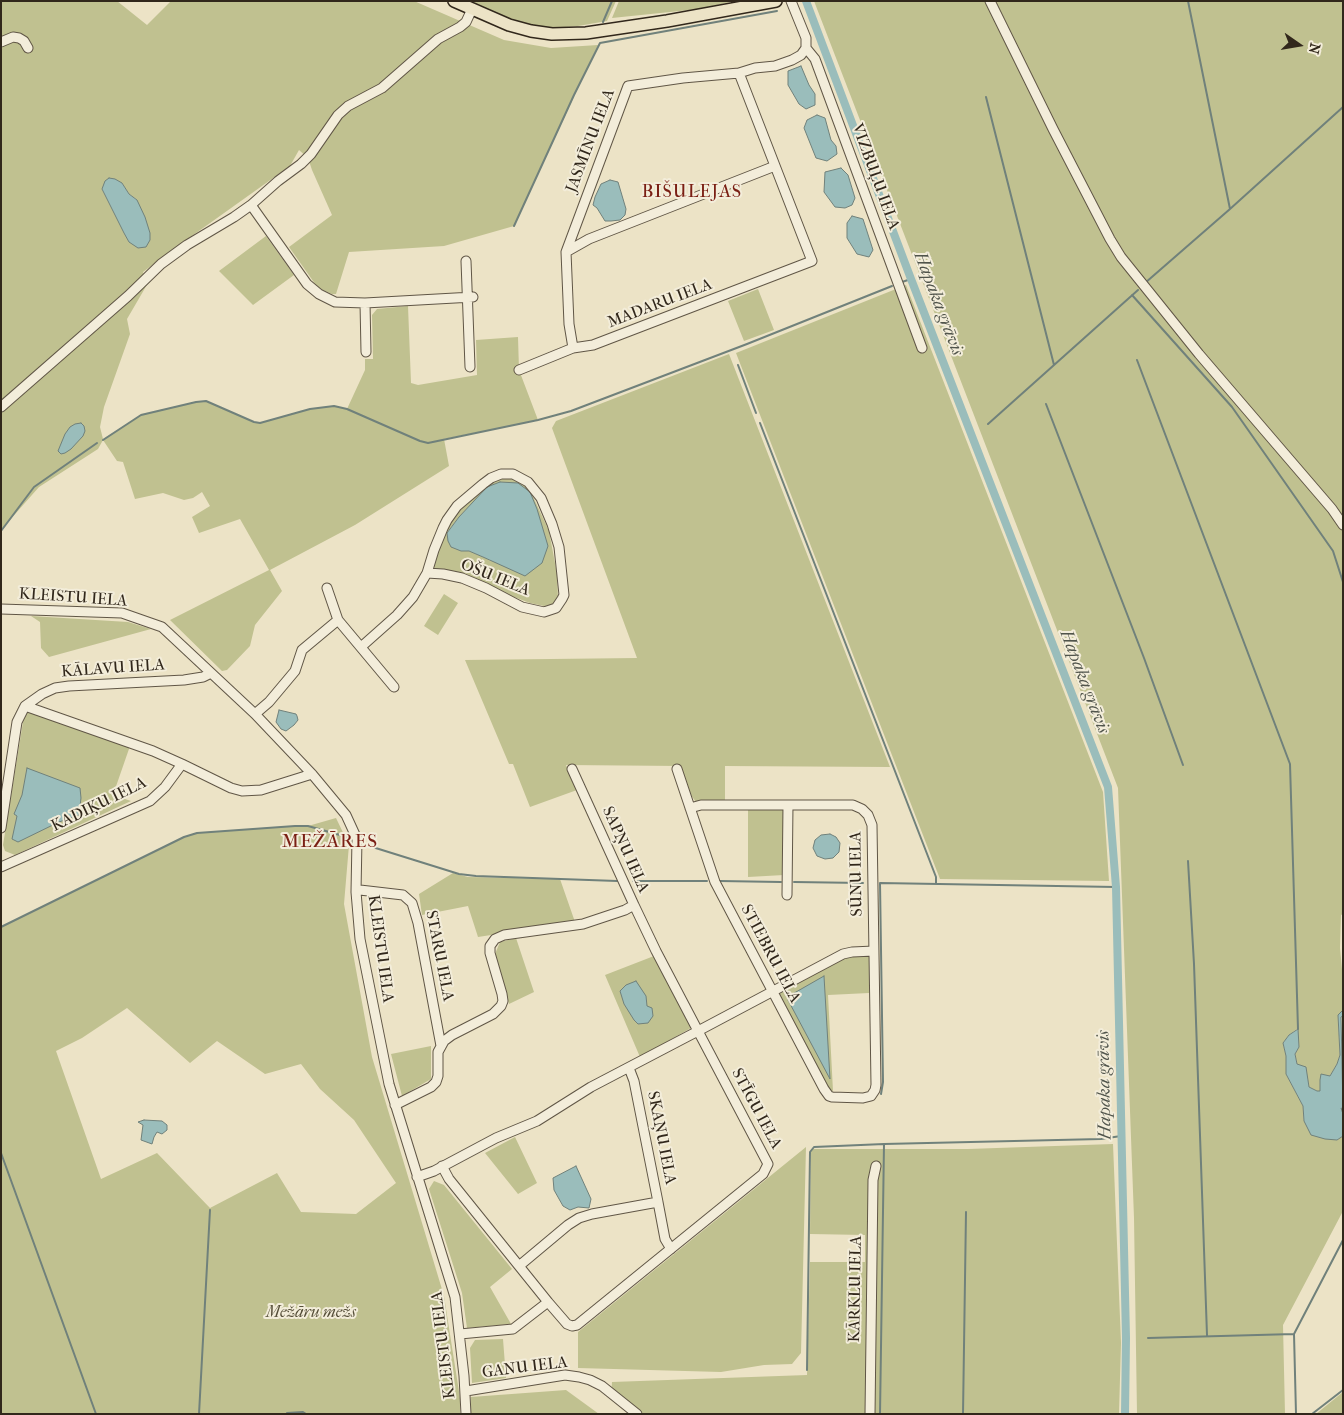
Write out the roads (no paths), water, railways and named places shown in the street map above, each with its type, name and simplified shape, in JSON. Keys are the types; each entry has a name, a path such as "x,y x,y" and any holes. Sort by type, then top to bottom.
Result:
{"main road":[{"path":"454,1 508,25 531,32 552,34 586,33 776,1"}],"street":[{"path":"792,1 806,38 806,48"},
{"path":"990,1 1053,129 1121,257 1199,354 1332,509 1343,525"},
{"path":"1,407 128,296 161,264 186,245 251,205 301,164 311,154 338,115 348,106 382,88 438,39 460,27 466,22 472,9"},
{"path":"1,42 13,37 19,38 24,41 28,48"},
{"name":"JASMĪNU IELA","path":"573,348 569,324 566,252 628,86 739,73 755,68 774,66 801,55 806,48"},
{"name":"VIZBUĻU IELA","path":"806,48 815,59 822,77 922,348"},
{"path":"566,252 589,239 775,166 739,73"},
{"name":"MADARU IELA","path":"519,370 573,348 593,346 812,261 775,166"},
{"path":"251,205 308,284 319,294 335,302 365,303 470,298"},
{"path":"575,226 589,239"},
{"path":"466,261 470,298 470,367"},
{"path":"365,303 366,352"},
{"name":"OŠU IELA","path":"361,647 408,604 428,573 434,550 443,528 458,506 491,478 501,474 513,474 528,482 540,498 552,524 559,547 564,594 556,608 544,612 522,607 462,578 428,573"},
{"path":"327,588 338,620 394,687"},
{"name":"KLEISTU IELA","path":"1,609 122,613 162,627 255,714 312,774 346,815 357,839 356,892 360,938 380,1040 395,1105 455,1297 466,1391 466,1414"},
{"path":"255,714 269,702 295,672 302,650 338,620"},
{"name":"KĀLAVU IELA","path":"25,706 42,694 55,688 184,680 203,677 211,673"},
{"path":"1,828 17,722 25,706 153,751 231,788 242,791 261,790 312,774"},
{"name":"KADIĶU IELA","path":"1,867 150,800 165,787 182,764"},
{"name":"STIEBRU IELA","path":"677,768 715,882 824,1089 830,1096 837,1098 866,1097 873,1094 876,1085"},
{"name":"SAPŅU IELA","path":"441,1046 448,1038 493,1014 501,1006 503,1001 502,994 490,953 490,946 495,939 504,935 582,924 634,905 572,769"},
{"name":"SŪNU IELA","path":"690,808 702,805 853,805 862,808 868,815 872,825 876,1085"},
{"path":"787,895 788,805"},
{"name":"STARU IELA","path":"356,892 360,890 403,895 412,903 418,923 441,1046"},
{"path":"634,905 698,1031"},
{"path":"417,1177 434,1171 496,1138 537,1121 579,1094 843,954 874,951"},
{"name":"STĪGU IELA","path":"519,1266 567,1324 577,1325 763,1174 768,1164 698,1031"},
{"path":"395,1105 431,1087 436,1082 438,1076 438,1052 441,1046"},
{"name":"SKAŅU IELA","path":"519,1266 579,1218 658,1202 634,1081 629,1068"},
{"path":"442,1166 449,1180 519,1266"},
{"name":"KĀRKLU IELA","path":"870,1414 873,1180 876,1166"},
{"path":"658,1202 665,1239 670,1249"},
{"path":"460,1334 513,1329 548,1302"},
{"name":"GANU IELA","path":"466,1391 565,1376 579,1377 602,1386 637,1414"}],"water":[{"path":"801,66 815,94 815,105 806,109 799,104 788,85 788,71"},
{"path":"817,115 825,118 831,140 836,146 837,154 827,161 816,158 804,128 807,120"},
{"path":"841,168 848,175 855,198 852,205 845,208 835,207 824,192 825,172"},
{"path":"109,178 122,183 129,194 137,200 150,233 150,240 146,247 138,248 129,242 124,233 102,189 105,181"},
{"path":"610,180 618,182 626,209 625,215 620,220 605,221 593,205 601,184"},
{"path":"852,216 863,219 873,250 869,257 857,254 847,238 847,223"},
{"path":"81,423 85,431 83,436 71,449 61,454 58,451 65,434 70,427"},
{"path":"500,482 518,483 530,492 548,546 542,563 525,576 469,551 461,551 451,547 448,541 447,533 459,517 487,487"},
{"path":"279,710 296,714 297,716 298,720 286,731 281,729 276,722"},
{"path":"27,768 80,788 79,815 59,822 18,842 12,839 17,816 14,814 22,795"},
{"path":"830,834 836,837 840,843 839,852 833,858 825,859 817,856 813,848 815,840 821,835"},
{"path":"824,976 830,1079 788,1000 789,996"},
{"path":"636,981 646,996 647,1006 652,1008 653,1016 648,1023 638,1024 634,1020 624,1004 620,991 626,985"},
{"path":"1343,1010 1343,1016 1341,1017 1343,1109 1341,1108 1343,1114 1343,1136 1337,1140 1325,1139 1311,1135 1304,1121 1303,1106 1286,1074 1286,1056 1283,1043 1289,1035 1298,1029 1299,1047 1295,1054 1297,1064 1306,1067 1309,1087 1320,1091 1321,1074 1330,1076 1340,1055 1338,1015"},
{"path":"144,1120 162,1121 167,1125 167,1130 162,1134 157,1132 152,1144 141,1140 143,1125 138,1122"},
{"path":"576,1166 591,1199 589,1208 578,1207 570,1210 563,1206 554,1190 553,1178"}],"waterway":[{"path":"603,22 612,1"},
{"name":"Hapaka grāvis","path":"806,1 911,279 1108,787 1116,887 1126,1338 1125,1414"},
{"path":"1188,1 1230,209"},
{"path":"514,226 600,43 777,11"},
{"path":"986,97 1054,365"},
{"path":"1145,283 1343,107"},
{"path":"902,282 911,279"},
{"path":"103,440 141,415 206,401 260,423 310,409 334,406 347,409 428,443 538,420 571,411 892,286"},
{"path":"988,424 1138,290"},
{"path":"1132,295 1232,407 1333,551 1343,582"},
{"path":"1137,360 1290,764 1298,1029"},
{"path":"738,365 756,413"},
{"path":"1046,404 1144,658 1183,765"},
{"path":"760,423 936,877 936,883"},
{"path":"1,531 34,487 97,443"},
{"path":"1,927 184,837 197,833 308,826 347,837"},
{"path":"366,845 459,874 617,881"},
{"path":"1188,861 1194,964 1207,1335"},
{"path":"633,881 707,881"},
{"path":"720,881 781,882"},
{"path":"794,882 863,883"},
{"path":"881,1094 883,1082 880,883 1116,887"},
{"path":"807,1370 810,1152 814,1147 1101,1139 1121,1136"},
{"path":"880,1414 884,1144"},
{"path":"1,1153 96,1414"},
{"path":"199,1414 210,1210"},
{"path":"963,1414 966,1212"},
{"path":"1296,1414 1294,1334 1343,1240"},
{"path":"1148,1338 1294,1334"},
{"path":"1312,1414 1343,1390"},
{"path":"287,1413 303,1412 306,1414"}],"district":[{"name":"BIŠULEJAS","path":"692,193"},
{"name":"MEŽĀRES","path":"330,842"}],"park label":[{"name":"Mežāru mežs","path":"311,1313"}]}
